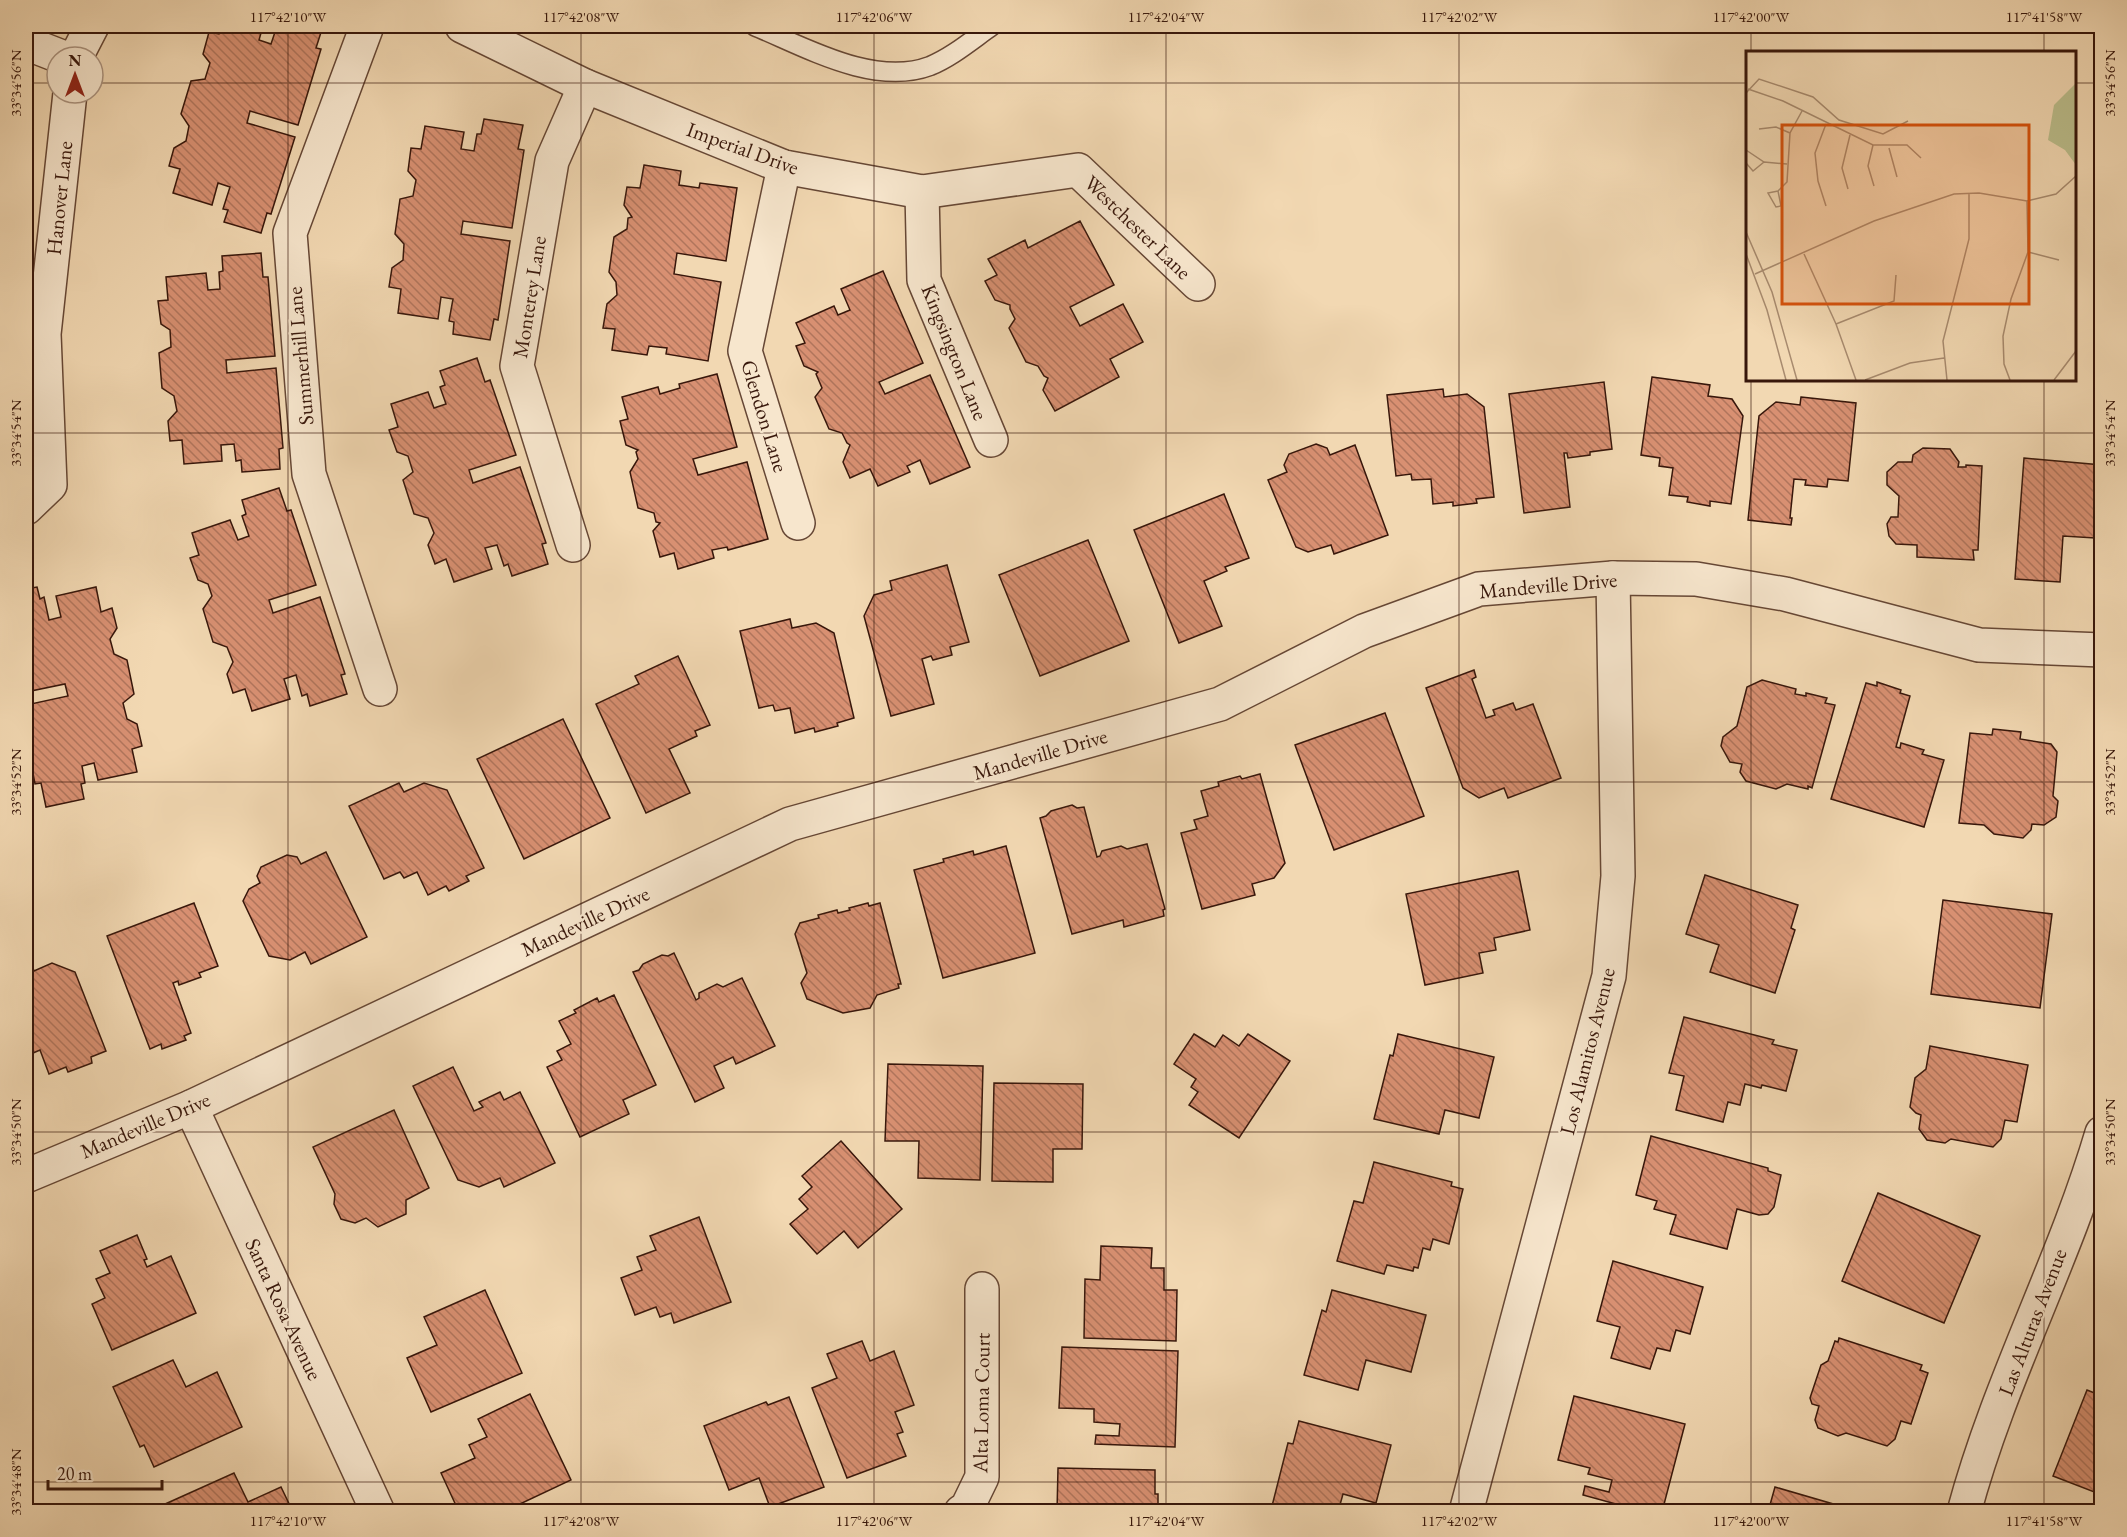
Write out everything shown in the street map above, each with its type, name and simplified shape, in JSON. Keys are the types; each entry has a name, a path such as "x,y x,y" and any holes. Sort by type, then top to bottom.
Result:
{"street":[{"path":"82,45 92,26"},
{"name":"Summerhill Lane","path":"367,26 290,233 309,474 380,689"},
{"name":"Imperial Drive","path":"462,26 585,86 784,167 922,192 1078,170"},
{"path":"26,43 45,50"},
{"name":"Monterey Lane","path":"573,545 517,366 552,161 585,86"},
{"name":"Hanover Lane","path":"26,508 50,486 35,332 68,105"},
{"name":"Glendon Lane","path":"784,167 745,351 798,523"},
{"name":"Westchester Lane","path":"1078,170 1198,284"},
{"name":"Kingsington Lane","path":"922,192 924,280 991,440"},
{"name":"Mandeville Drive","path":"26,1176 191,1107 790,824 1220,704 1364,631 1479,589 1613,578 1696,579 1785,594 1979,645 2102,650"},
{"name":"Los Alamitos Avenue","path":"1466,1512 1609,976 1618,876 1613,578"},
{"name":"Santa Rosa Avenue","path":"191,1107 378,1512"},
{"name":"Las Alturas Avenue","path":"1964,1512 2018,1351 2088,1180 2102,1133"},
{"name":"Alta Loma Court","path":"961,1512 967,1508 982,1477 982,1289"}],"lane":[{"path":"754,26 845,63 875,71 903,72 929,66 992,26"}],"building":[{"path":"222,26 263,26 259,40 271,44 277,26 323,26 316,48 321,49 298,125 250,111 247,123 295,137 271,214 267,213 261,233 224,222 228,210 223,209 230,187 218,183 212,205 173,193 180,169 169,166 174,148 186,141 189,126 181,114 191,81 205,79 210,63 203,54 209,32 219,34"},
{"path":"484,119 523,125 518,149 524,150 512,228 463,221 461,234 510,241 498,320 494,319 490,340 453,334 454,322 449,321 453,299 441,297 438,319 398,313 401,289 389,287 392,268 403,260 404,244 395,234 400,199 413,196 416,180 408,171 411,148 421,149 425,126 464,132 461,149 474,151 477,134 481,134"},
{"path":"26,141 32,141 28,199 26,198"},
{"path":"644,165 681,171 679,185 699,188 700,183 737,188 726,261 677,253 674,274 721,282 708,361 666,354 667,348 649,346 647,355 612,350 615,329 603,328 607,304 617,295 616,282 609,272 614,237 627,229 628,218 632,217 624,205 627,187 640,188"},
{"path":"1080,221 1114,285 1070,307 1080,326 1123,304 1143,342 1110,359 1119,377 1055,411 1043,390 1048,378 1038,366 1026,362 1009,328 1015,319 1010,305 995,300 985,281 997,275 988,259 1025,240 1028,248"},
{"path":"261,253 263,277 268,277 275,356 226,360 227,373 276,368 283,448 279,449 280,469 242,472 241,460 236,461 234,444 221,445 222,461 184,464 182,440 170,441 168,421 177,411 174,396 162,388 159,353 171,347 170,330 161,324 158,301 168,300 166,277 206,273 208,290 220,289 219,272 223,271 222,256"},
{"path":"883,271 923,363 879,382 885,394 930,375 970,467 930,484 920,460 907,466 910,472 878,486 870,469 850,478 843,462 850,445 842,433 829,429 815,397 822,388 816,374 818,372 804,366 796,346 805,343 796,323 834,306 838,315 850,310 841,289"},
{"path":"477,358 485,382 490,380 516,455 469,470 473,483 520,467 546,543 542,544 548,564 512,576 508,564 504,566 497,545 485,548 492,569 454,582 446,559 435,564 428,545 434,533 428,518 414,514 403,480 413,472 408,456 397,452 389,430 398,427 391,404 428,392 434,408 446,404 440,387 445,385 440,371"},
{"path":"717,374 737,447 693,459 698,475 747,462 768,539 728,550 727,547 712,550 714,558 678,569 674,553 660,557 653,531 660,523 656,522 654,513 638,508 630,472 638,459 636,452 638,450 626,445 620,421 628,419 622,397 658,387 660,394 680,388 679,384"},
{"path":"1652,377 1710,385 1708,396 1732,399 1743,416 1731,504 1710,501 1710,506 1687,502 1688,497 1669,495 1673,468 1659,466 1660,458 1641,455"},
{"path":"1604,382 1612,449 1568,458 1567,453 1564,453 1570,507 1524,513 1509,394"},
{"path":"1443,389 1444,397 1467,394 1484,407 1494,497 1476,499 1477,503 1453,506 1453,502 1433,504 1431,479 1412,480 1411,474 1396,476 1387,395"},
{"path":"1801,397 1856,403 1848,481 1828,479 1827,487 1805,485 1806,480 1794,479 1791,525 1748,520 1759,416 1776,402 1800,405"},
{"path":"1316,444 1327,448 1330,455 1355,445 1388,535 1334,554 1331,545 1308,552 1296,547 1268,480 1287,472 1284,465 1289,454"},
{"path":"1923,448 1950,449 1959,462 1958,467 1982,466 1978,550 1973,550 1974,560 1917,557 1917,545 1896,544 1889,536 1887,524 1891,517 1898,517 1899,496 1887,485 1887,472 1898,462 1912,462 1913,455"},
{"path":"2024,458 2102,465 2102,533 2095,533 2095,538 2063,536 2060,582 2015,579"},
{"path":"279,488 287,511 291,510 316,585 269,600 273,613 320,597 345,674 341,675 347,694 310,706 307,694 302,696 296,675 284,679 290,699 252,711 245,689 233,693 227,674 233,662 227,647 213,642 203,609 212,596 208,584 198,580 190,558 199,555 192,533 230,520 238,540 249,536 242,516 246,514 242,500"},
{"path":"1224,494 1249,558 1225,567 1227,571 1204,581 1222,626 1179,643 1134,530"},
{"path":"1088,540 1129,641 1040,676 999,575"},
{"path":"947,565 969,642 950,647 952,655 933,660 931,656 922,659 934,704 891,716 864,616 874,595 892,590 890,581"},
{"path":"37,587 40,599 44,597 49,620 61,617 56,596 96,587 101,612 112,608 117,628 110,639 114,654 127,660 134,694 123,703 127,719 137,724 142,746 132,749 137,772 98,780 94,763 82,766 85,783 81,784 84,799 46,807 41,783 35,784 26,737 26,705 68,696 65,684 26,692 26,589"},
{"path":"790,619 792,628 816,623 834,633 854,718 837,723 838,726 815,732 814,728 795,733 790,708 775,711 773,705 759,708 740,631"},
{"path":"678,656 710,725 695,731 697,736 669,749 690,793 646,813 596,704 639,684 635,676"},
{"path":"1474,670 1476,677 1472,679 1486,718 1495,715 1493,710 1513,703 1516,710 1533,704 1561,778 1508,798 1504,788 1479,798 1463,788 1426,688"},
{"path":"1762,680 1796,689 1795,694 1806,696 1806,693 1827,698 1825,703 1835,705 1812,788 1787,784 1776,789 1746,781 1740,772 1742,764 1730,762 1721,746 1723,737 1737,726 1747,687"},
{"path":"1877,682 1901,690 1900,693 1910,696 1896,747 1900,748 1901,743 1924,750 1922,754 1944,760 1924,827 1831,799 1866,683 1877,686"},
{"path":"1385,713 1424,816 1334,850 1295,745"},
{"path":"563,719 610,818 524,859 477,759"},
{"path":"1993,729 2021,732 2020,739 2051,744 2057,752 2053,796 2058,801 2056,817 2044,825 2032,824 2031,830 2023,838 1994,834 1984,825 1959,823 1970,733 1992,735"},
{"path":"1260,774 1285,863 1274,878 1252,884 1255,895 1202,909 1181,833 1197,829 1194,820 1208,816 1201,791 1219,786 1218,782"},
{"path":"399,783 404,792 424,783 447,790 484,868 466,876 469,881 449,891 446,886 428,895 417,872 404,878 400,872 384,879 349,806"},
{"path":"1072,805 1077,808 1084,807 1097,857 1102,851 1121,846 1127,849 1147,844 1165,909 1163,910 1164,916 1124,927 1123,920 1072,934 1040,818 1051,811"},
{"path":"1006,846 1035,953 943,978 914,870 973,851 974,855"},
{"path":"326,852 367,937 311,964 305,952 290,960 269,956 243,901 249,889 260,883 257,876 261,867 287,855 297,857 301,864"},
{"path":"1518,871 1530,930 1494,938 1496,950 1479,953 1483,973 1425,985 1406,894"},
{"path":"1705,875 1798,905 1791,928 1795,930 1775,993 1710,972 1719,945 1686,934"},
{"path":"1943,900 2052,914 2040,1008 1931,994"},
{"path":"194,903 218,966 199,973 201,977 179,985 178,981 173,983 191,1033 184,1036 186,1040 162,1049 161,1044 150,1049 107,936"},
{"path":"868,903 869,906 880,903 901,984 898,984 899,988 877,995 870,1008 843,1013 807,999 801,983 807,973 795,934 800,923 819,918 818,915 837,910 838,913"},
{"path":"674,953 696,1000 699,998 699,993 717,984 723,987 742,978 775,1046 736,1064 733,1057 714,1066 724,1088 695,1102 633,972 639,970 643,964 662,955 668,956"},
{"path":"30,960 34,971 52,963 75,972 106,1051 91,1057 92,1063 68,1072 66,1067 49,1074 40,1050 26,1056 26,962"},
{"path":"614,995 656,1085 623,1100 629,1114 580,1137 547,1067 562,1060 557,1051 571,1044 559,1021 576,1013 574,1010 597,998 599,1002"},
{"path":"1684,1017 1774,1040 1772,1044 1797,1050 1786,1091 1762,1085 1761,1088 1745,1084 1740,1105 1728,1102 1723,1122 1676,1110 1684,1076 1669,1073"},
{"path":"1194,1034 1215,1047 1223,1035 1239,1046 1248,1034 1290,1061 1239,1138 1189,1105 1198,1092 1191,1087 1196,1079 1174,1064"},
{"path":"1398,1034 1494,1057 1479,1118 1445,1110 1439,1134 1374,1119 1390,1055 1393,1056"},
{"path":"1930,1046 2028,1065 2017,1122 2005,1120 2001,1139 1993,1147 1951,1139 1945,1143 1927,1140 1919,1129 1921,1115 1910,1107 1915,1078 1926,1069"},
{"path":"888,1064 983,1066 980,1180 918,1178 919,1141 885,1141"},
{"path":"453,1067 474,1111 483,1107 479,1102 500,1092 504,1100 520,1092 555,1163 504,1187 500,1178 479,1187 458,1180 413,1086"},
{"path":"994,1083 1083,1084 1082,1149 1053,1149 1053,1182 992,1181"},
{"path":"394,1110 429,1188 406,1200 406,1214 378,1227 366,1218 355,1223 341,1219 334,1204 335,1194 313,1147"},
{"path":"1651,1136 1768,1168 1768,1171 1781,1175 1774,1207 1768,1214 1759,1215 1737,1209 1727,1249 1670,1234 1676,1215 1654,1209 1657,1201 1636,1195"},
{"path":"841,1141 902,1209 858,1248 844,1231 817,1254 790,1224 808,1209 799,1199 812,1187 802,1176"},
{"path":"1374,1162 1452,1182 1451,1186 1463,1189 1449,1244 1433,1239 1430,1250 1423,1248 1418,1268 1414,1267 1413,1271 1387,1265 1384,1274 1337,1261 1354,1201 1363,1203"},
{"path":"1878,1193 1980,1236 1944,1323 1842,1281"},
{"path":"699,1217 731,1302 674,1323 671,1313 660,1317 656,1307 635,1315 621,1278 642,1270 637,1257 656,1250 650,1236"},
{"path":"137,1235 147,1259 144,1260 147,1267 171,1256 196,1313 112,1350 92,1304 105,1298 96,1279 110,1273 100,1251"},
{"path":"1101,1246 1152,1248 1151,1268 1164,1268 1164,1290 1177,1290 1176,1341 1084,1338 1085,1279 1100,1280"},
{"path":"1613,1261 1703,1287 1690,1334 1676,1330 1670,1351 1657,1348 1650,1369 1611,1358 1620,1327 1597,1321"},
{"path":"485,1290 522,1373 431,1412 407,1358 437,1345 424,1317"},
{"path":"1332,1290 1426,1315 1411,1372 1366,1360 1358,1390 1304,1375 1322,1310 1326,1312"},
{"path":"1839,1338 1922,1365 1920,1370 1928,1373 1911,1424 1901,1421 1895,1439 1887,1446 1846,1433 1838,1436 1818,1428 1815,1420 1819,1406 1812,1404 1810,1398 1821,1365 1828,1361 1835,1341 1838,1342"},
{"path":"862,1341 870,1361 894,1351 914,1405 895,1412 903,1432 897,1434 906,1456 847,1478 812,1388 837,1378 827,1354"},
{"path":"1062,1347 1178,1351 1175,1447 1095,1444 1096,1435 1119,1436 1120,1424 1094,1422 1094,1409 1059,1408"},
{"path":"173,1360 186,1387 217,1372 242,1427 154,1467 144,1445 140,1447 113,1387"},
{"path":"2087,1390 2102,1396 2102,1495 2053,1476"},
{"path":"530,1394 571,1480 503,1512 459,1512 441,1473 475,1458 469,1445 487,1437 478,1419"},
{"path":"1574,1396 1685,1424 1662,1512 1645,1512 1583,1495 1585,1486 1609,1492 1612,1480 1588,1474 1590,1468 1558,1460"},
{"path":"789,1397 824,1487 770,1507 759,1478 729,1490 704,1426 766,1402 768,1405"},
{"path":"1299,1421 1391,1445 1376,1503 1343,1494 1338,1512 1295,1512 1272,1506 1288,1443 1293,1444"},
{"path":"1058,1468 1155,1470 1158,1512 1057,1512"},
{"path":"234,1473 248,1502 281,1487 293,1512 166,1512 163,1505"},
{"path":"1775,1487 1861,1512 1768,1512"}]}
